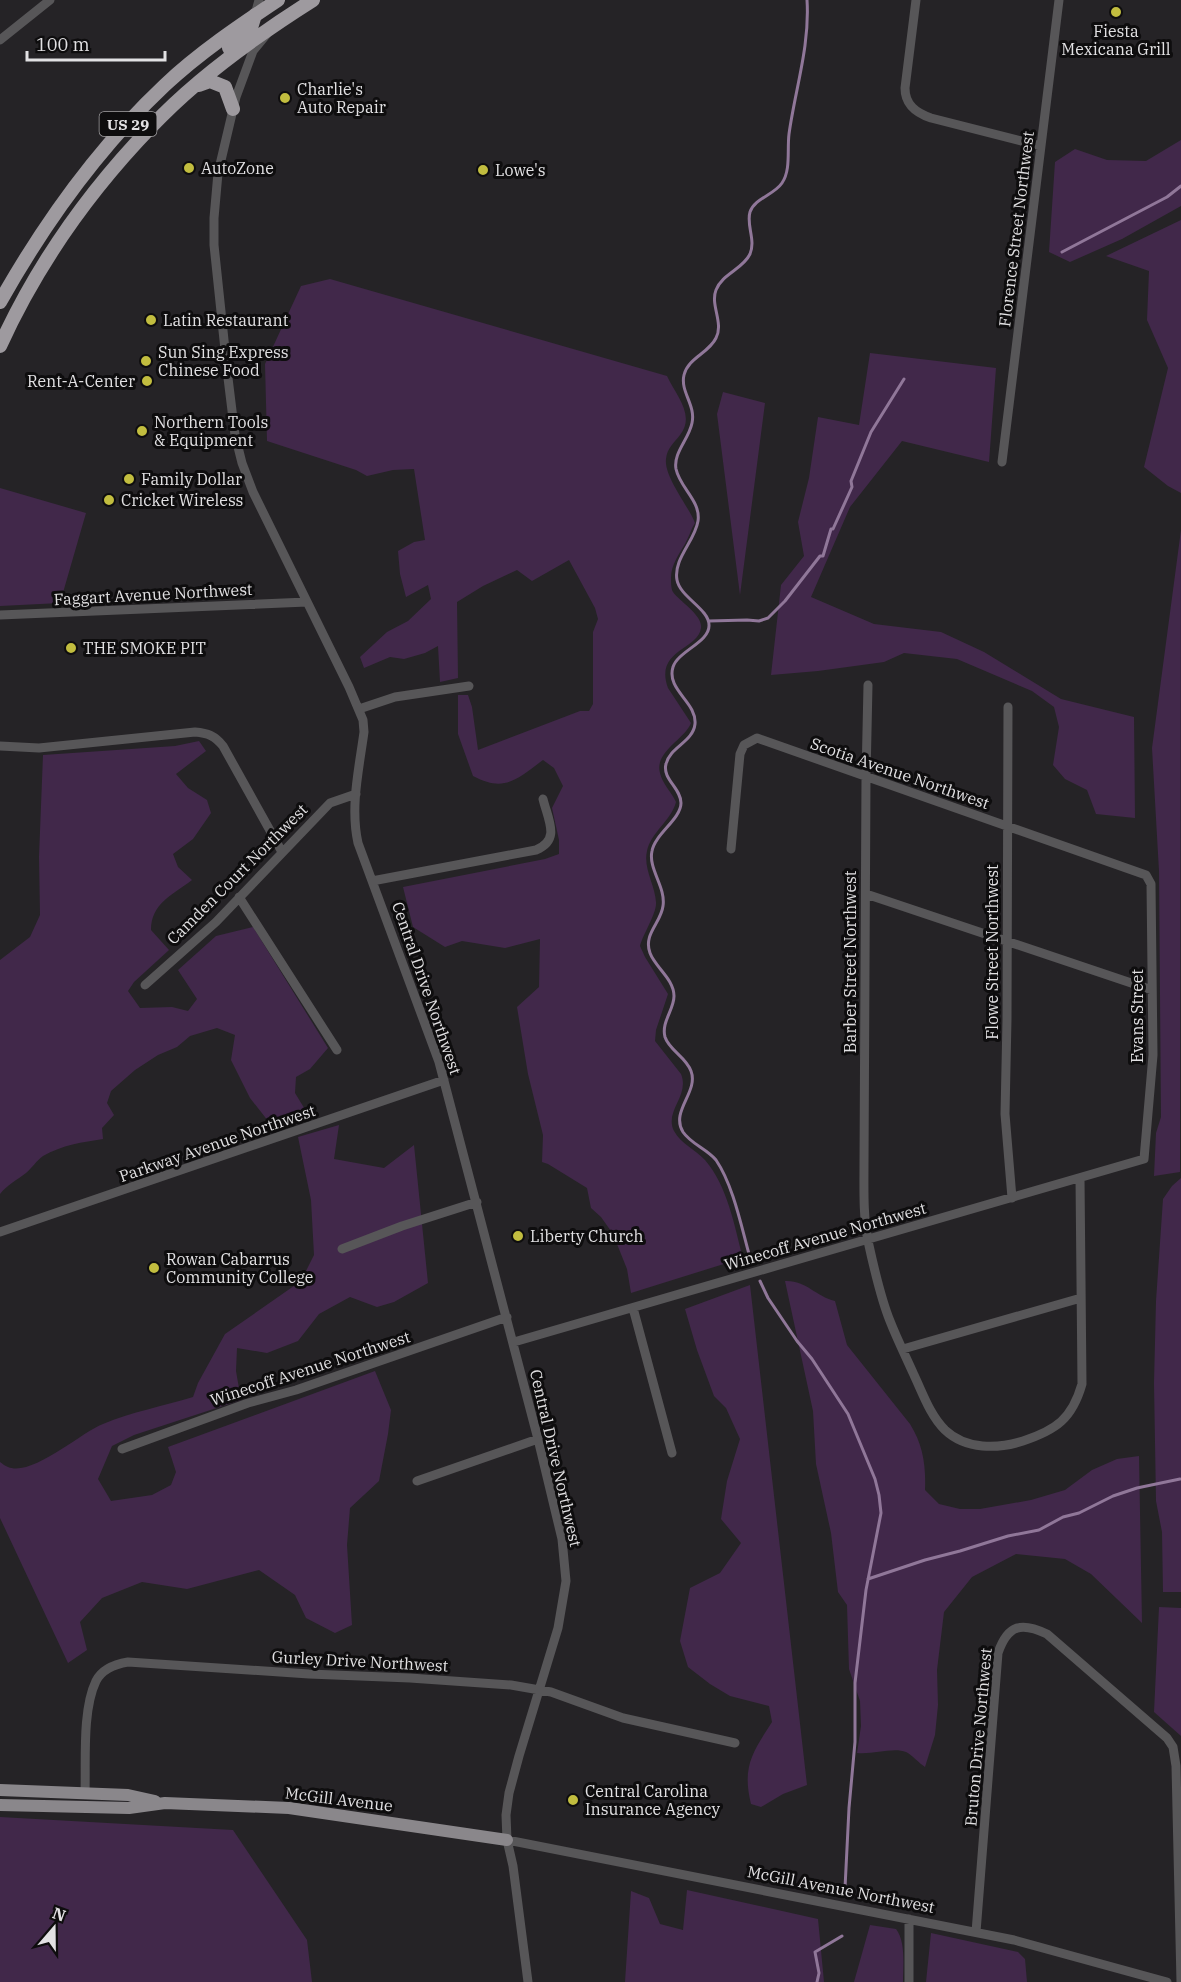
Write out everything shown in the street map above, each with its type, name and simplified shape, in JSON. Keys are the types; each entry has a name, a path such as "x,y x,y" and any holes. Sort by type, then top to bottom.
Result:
{"highway":[{"name":"US 29","path":"0,302 48,222 88,168 165,85 201,54 278,0"},
{"name":"US 29","path":"3,334 60,240 112,171 153,124 194,87 274,26 313,0"},
{"path":"153,124 182,87 251,28 255,15"},
{"path":"194,87 210,81 218,83 229,93 233,109"}],"main road":[{"path":"0,1790 128,1796 165,1803"},
{"path":"0,1804 54,1799 64,1792"},
{"path":"0,1804 129,1808 165,1803"},
{"name":"McGill Avenue","path":"165,1803 289,1808 507,1840"}],"street":[{"path":"0,40 50,0"},
{"path":"255,15 259,0"},
{"path":"916,0 905,88 905,94 913,109 931,118 1041,146"},
{"name":"Florence Street Northwest","path":"1002,462 1059,0"},
{"name":"Central Drive Northwest","path":"274,26 254,51 233,109 218,173 214,218 216,268 235,435 253,492 363,720 354,826 363,859 439,1062 507,1317 562,1539 566,1581 558,1628 509,1793 506,1815 507,1840 513,1866 528,1982"},
{"name":"Faggart Avenue Northwest","path":"0,615 307,602"},
{"name":"Barber Street Northwest","path":"868,685 864,1174 868,1240 889,1318 933,1416 947,1432 964,1442 982,1447 1007,1446 1049,1431 1064,1420 1077,1403 1082,1384 1080,1178"},
{"path":"358,709 395,697 469,686"},
{"name":"Flowe Street Northwest","path":"1008,706 1005,1114 1012,1198"},
{"path":"0,746 50,747 195,732 206,733 217,738 282,852"},
{"name":"Scotia Avenue Northwest","path":"731,849 740,754 744,745 757,738 1146,875"},
{"name":"Camden Court Northwest","path":"146,985 216,922 330,803 356,794"},
{"path":"372,881 544,847 550,842 552,834 543,800"},
{"name":"Evans Street","path":"1144,1159 1153,1055 1151,884 1146,875"},
{"path":"866,894 1152,990"},
{"path":"239,897 337,1050"},
{"name":"Parkway Avenue Northwest","path":"0,1232 444,1080"},
{"name":"Winecoff Avenue Northwest","path":"513,1342 1144,1159"},
{"path":"342,1250 402,1226 477,1202"},
{"path":"903,1349 1081,1298"},
{"path":"633,1308 672,1453"},
{"name":"Winecoff Avenue Northwest","path":"122,1449 248,1403 296,1390 507,1317"},
{"path":"417,1481 538,1438"},
{"name":"Bruton Drive Northwest","path":"976,1932 998,1653 1004,1638 1013,1630 1023,1626 1031,1627 1047,1634 1167,1738 1173,1747 1176,1766 1181,1982"},
{"name":"Gurley Drive Northwest","path":"85,1793 86,1726 96,1681 110,1668 128,1662 503,1684 540,1689 623,1718 735,1743"},
{"name":"McGill Avenue Northwest","path":"507,1840 1014,1940 1167,1982"},
{"path":"909,1918 909,1982"}],"shaded area":[{"path":"1181,140 1181,206 1122,239 1070,262 1049,252 1055,162 1075,149 1107,160 1146,161"},
{"path":"1181,220 1181,493 1144,467 1168,368 1147,320 1149,271 1106,256"},
{"path":"330,279 667,376 683,405 686,420 680,435 668,452 666,466 672,482 695,523 674,564 671,585 676,596 698,618 701,628 693,641 671,658 665,675 668,688 691,723 666,752 659,765 663,780 676,802 670,815 649,844 647,851 647,864 656,907 640,946 668,994 656,1030 655,1041 681,1074 683,1082 672,1117 674,1131 705,1160 719,1182 725,1194 743,1258 631,1293 627,1269 613,1234 601,1217 591,1208 587,1188 542,1162 543,1135 528,1074 517,1007 539,987 540,939 505,948 462,941 445,947 413,927 403,887 545,859 559,854 559,840 552,808 563,786 554,768 543,760 518,778 502,783 484,781 473,776 458,734 458,695 468,695 478,750 580,711 589,711 593,704 593,632 598,619 595,608 569,560 532,581 517,570 483,586 457,602 458,678 440,682 438,646 425,653 404,659 390,657 364,668 360,657 387,632 408,621 431,599 428,585 406,597 400,574 398,551 414,542 425,540 414,469 393,470 367,476 356,470 267,441 265,364 301,286"},
{"path":"870,353 996,368 989,462 902,441 850,507 811,597 874,624 941,632 984,652 1061,699 1134,717 1135,818 1096,814 1087,790 1065,779 1053,765 1059,727 1054,707 1032,691 957,659 904,653 884,662 771,675 781,585 804,556 798,522 809,478 818,417 859,425"},
{"path":"723,392 765,403 740,595 717,414"},
{"path":"0,488 86,513 60,603 0,606"},
{"path":"1181,530 1180,1172 1154,1176 1156,1133 1161,1117 1159,871 1152,748"},
{"path":"199,741 206,751 176,774 188,788 207,800 211,813 193,839 173,854 178,867 192,880 159,906 152,921 151,930 169,950 134,982 128,991 140,1008 172,1007 188,1011 197,999 178,970 216,936 253,927 328,1048 310,1069 296,1077 295,1093 306,1111 272,1126 250,1098 231,1060 235,1035 217,1028 190,1036 177,1047 158,1055 135,1070 111,1091 107,1103 114,1115 102,1128 103,1139 50,1152 0,1194 0,960 30,937 40,915 39,857 43,755 175,746"},
{"path":"339,1125 334,1159 384,1168 414,1145 428,1283 394,1302 377,1307 350,1297 319,1314 298,1341 267,1353 237,1348 236,1371 241,1400 134,1435 112,1446 98,1479 111,1501 152,1495 171,1485 176,1472 168,1447 375,1371 391,1410 379,1481 350,1508 347,1545 352,1625 335,1633 306,1618 295,1595 259,1570 187,1589 142,1582 102,1598 80,1622 87,1650 68,1663 0,1518 0,1462 8,1467 30,1466 103,1424 193,1397 198,1383 225,1334 301,1281 314,1255 311,1200 298,1137"},
{"path":"1181,1178 1181,1592 1163,1592 1162,1532 1156,1501 1154,1383 1156,1301 1163,1199"},
{"path":"785,1281 799,1283 835,1301 847,1345 910,1424 923,1456 925,1490 939,1504 960,1509 980,1509 1031,1500 1065,1490 1092,1470 1117,1459 1139,1456 1142,1623 1091,1574 1065,1559 1016,1554 972,1577 944,1612 937,1670 938,1705 935,1735 925,1767 906,1752 857,1753 861,1726 860,1701 849,1669 847,1605 838,1592 831,1533 816,1464 813,1411"},
{"path":"750,1285 807,1785 783,1794 761,1807 751,1804 748,1791 748,1770 754,1752 772,1722 769,1706 730,1696 710,1684 688,1667 680,1641 690,1588 720,1573 741,1543 721,1519 727,1481 740,1439 726,1408 714,1396 685,1309"},
{"path":"1159,1607 1181,1608 1181,1736 1154,1712"},
{"path":"0,1817 233,1830 307,1940 312,1982 0,1982"},
{"path":"687,1890 818,1919 824,1982 625,1982 631,1891 649,1898 660,1924 683,1930"},
{"path":"870,1925 896,1929 899,1934 903,1954 903,1982 854,1982"},
{"path":"931,1933 1018,1952 1025,1959 1027,1982 926,1982"}],"waterway":[{"path":"749,1254 736,1206 722,1170 712,1156 686,1136 680,1124 682,1109 692,1079 689,1066 670,1046 665,1037 666,1021 674,996 673,990 668,979 652,958 648,946 663,906 662,892 651,858 654,845 677,815 681,803 665,769 666,764 672,753 690,735 695,724 691,709 674,683 673,667 681,656 699,642 708,631 709,625 708,619 683,592 677,580 678,565 698,521 696,507 676,469 677,457 690,429 693,416 684,387 684,375 690,364 709,348 716,338 719,326 715,302 716,290 719,284 743,264 750,254 752,243 749,217 752,207 779,187 785,178 788,166 789,134 804,51 807,0"},
{"path":"1062,252 1167,197 1181,186"},
{"path":"709,621 759,621 768,618 785,601 820,556 823,556 831,529 852,487 851,481 871,432 904,379"},
{"path":"760,1281 768,1298 848,1414 875,1479 879,1495 881,1513 866,1590 855,1683 855,1742 845,1888"},
{"path":"868,1579 1008,1536 1039,1530 1113,1496 1137,1488 1180,1479"},
{"path":"817,1982 819,1973 815,1952 842,1936"}],"place":[{"name":"Fiesta Mexicana Grill","path":"1116,12"},
{"name":"Charlie's Auto Repair","path":"285,98"},
{"name":"AutoZone","path":"189,168"},
{"name":"Lowe's","path":"483,170"},
{"name":"Latin Restaurant","path":"151,320"},
{"name":"Sun Sing Express Chinese Food","path":"146,361"},
{"name":"Rent-A-Center","path":"147,381"},
{"name":"Northern Tools & Equipment","path":"142,431"},
{"name":"Family Dollar","path":"129,479"},
{"name":"Cricket Wireless","path":"109,500"},
{"name":"THE SMOKE PIT","path":"71,648"},
{"name":"Liberty Church","path":"518,1236"},
{"name":"Rowan Cabarrus Community College","path":"154,1268"},
{"name":"Central Carolina Insurance Agency","path":"573,1800"}]}
